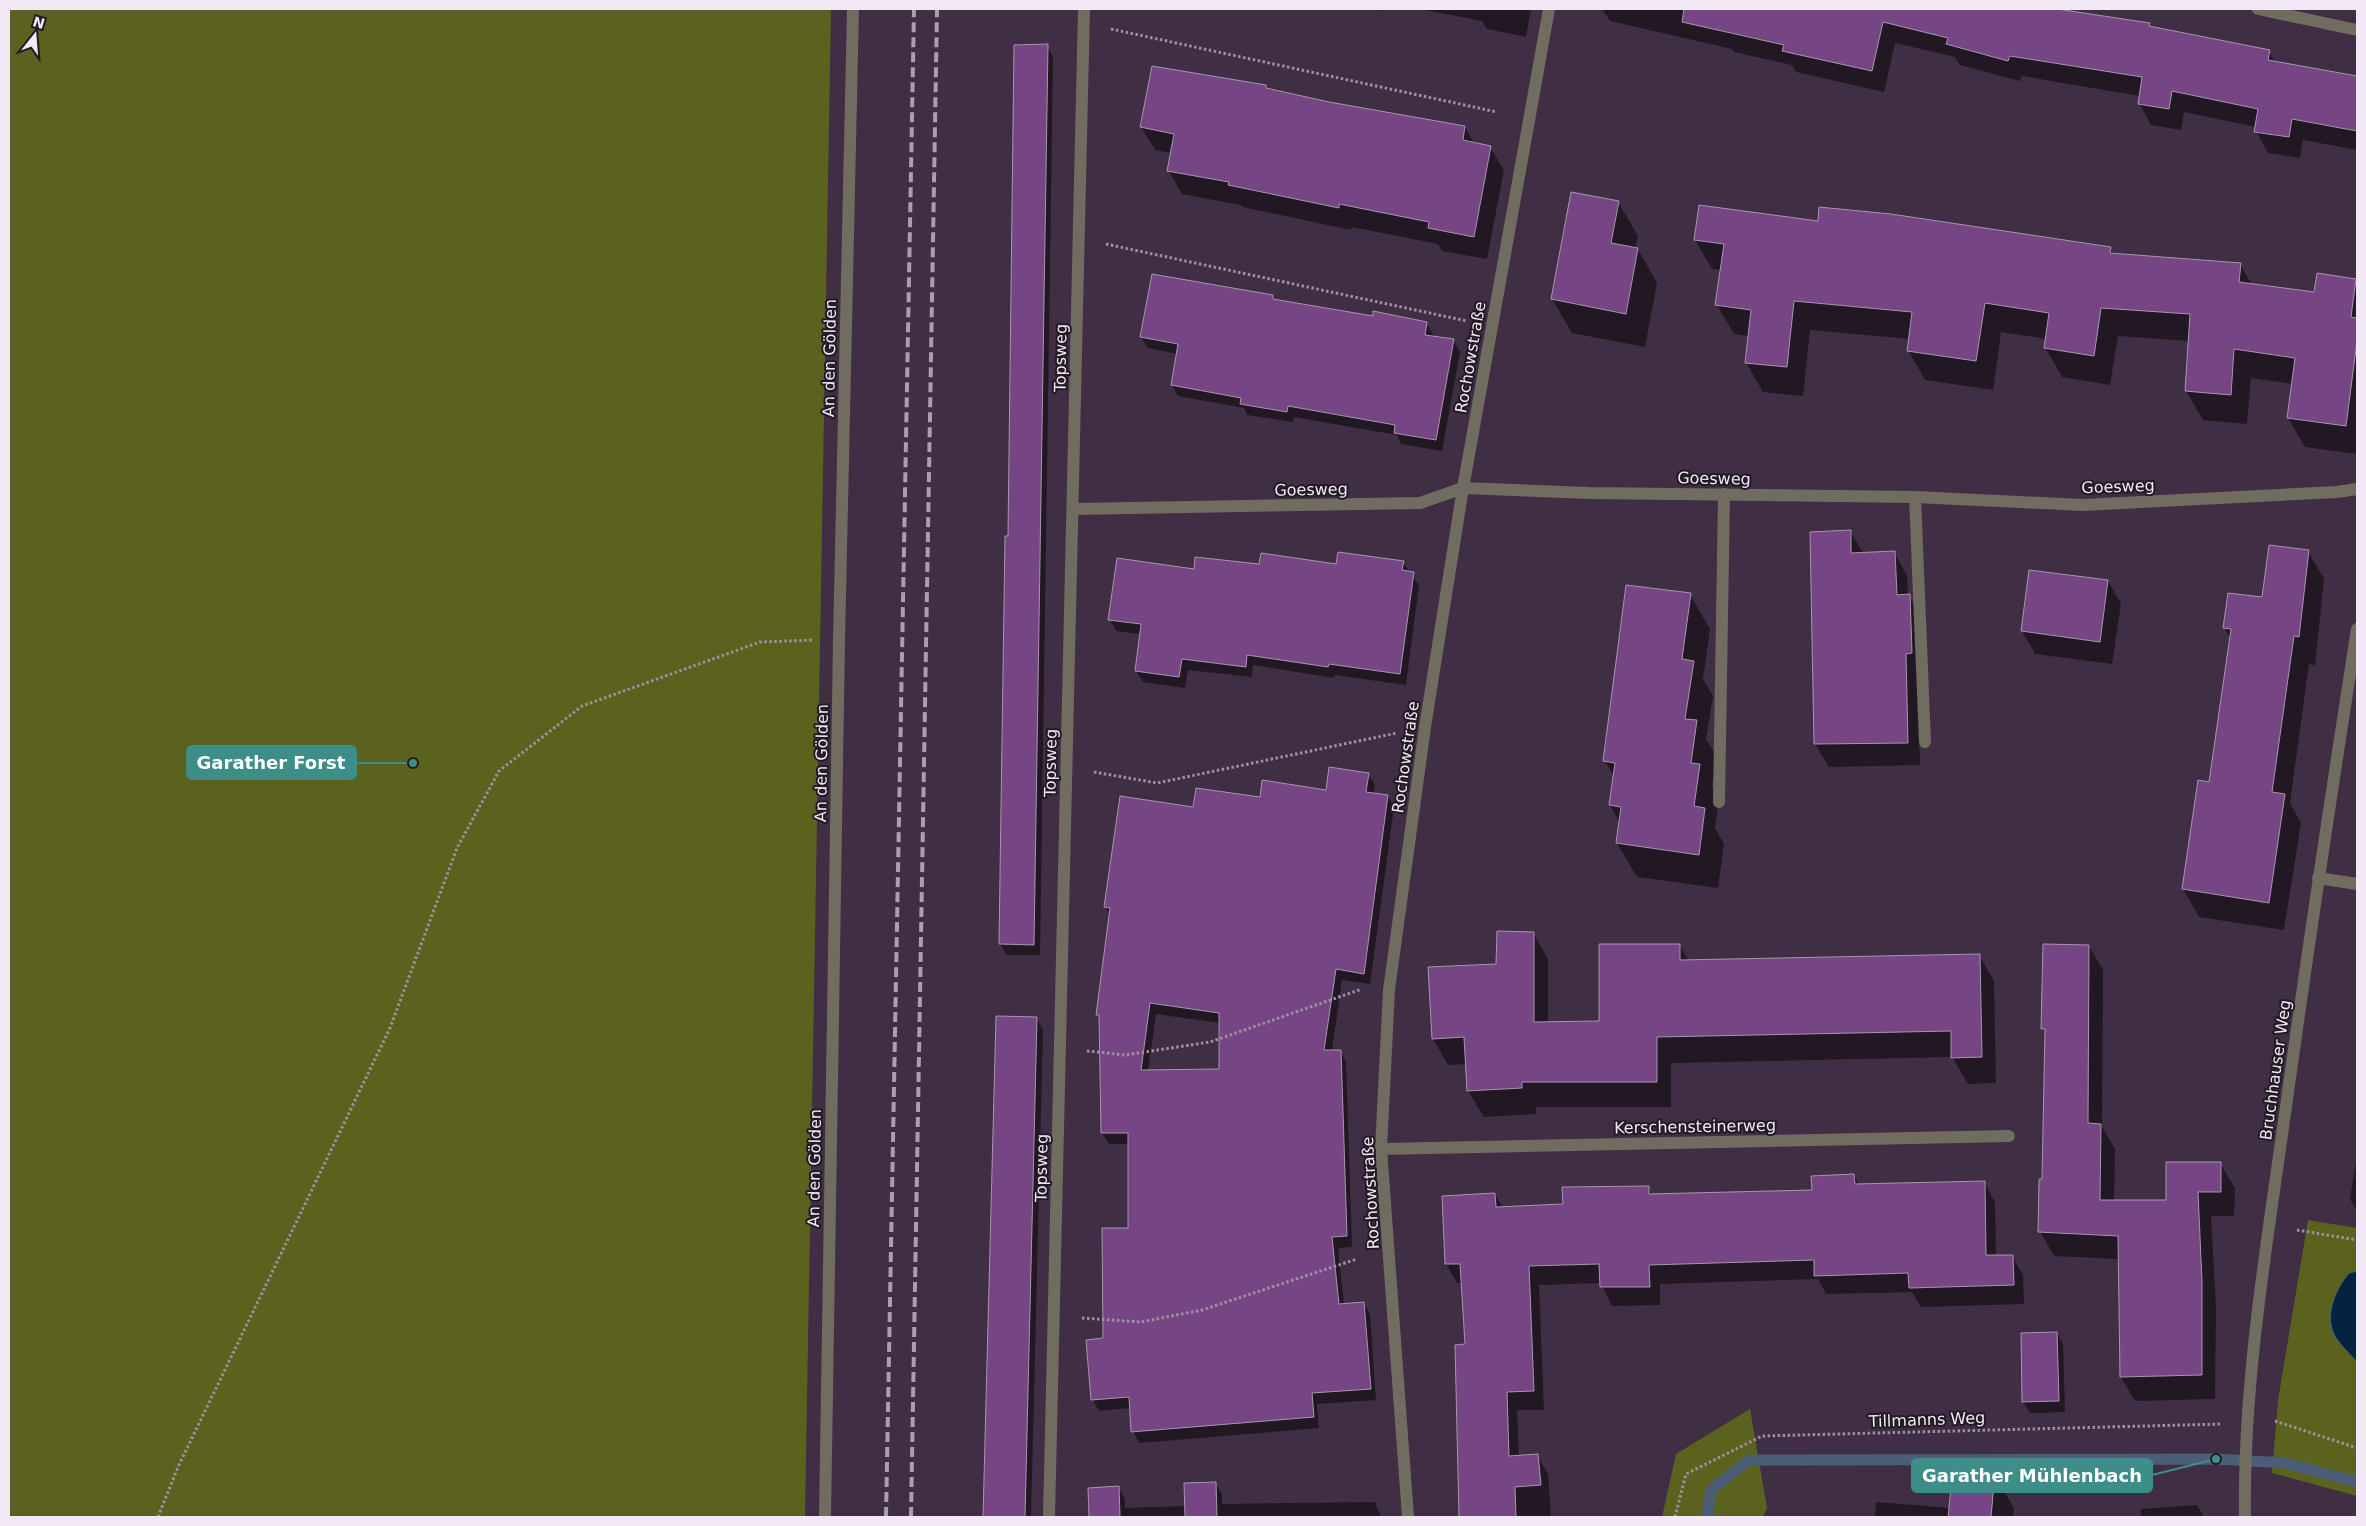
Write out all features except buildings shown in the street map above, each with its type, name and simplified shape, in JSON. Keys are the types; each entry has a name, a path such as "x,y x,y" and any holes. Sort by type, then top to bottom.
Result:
{"street":[{"name":"An den Gölden","path":"825,1517 839,640 853,9"},
{"name":"Topsweg","path":"1049,1517 1084,9"},
{"name":"Rochowstraße","path":"1408,1517 1381,1149 1389,990 1425,727 1463,488 1549,9"},
{"path":"2258,9 2357,30"},
{"name":"Goesweg","path":"1073,509 1420,503 1463,488 1589,493 1915,497 2083,505 2336,492 2357,488"},
{"path":"1719,802 1724,494"},
{"path":"1915,497 1925,742"},
{"name":"Bruchhauser Weg","path":"2245,1517 2244,1479 2247,1435 2269,1226 2318,878 2357,629"},
{"path":"2318,878 2357,884"},
{"name":"Kerschensteinerweg","path":"1381,1149 2009,1136"}],"path":[{"path":"1108,28 1497,112"},
{"path":"1101,243 1467,320"},
{"path":"158,1517 178,1467 390,1028 457,848 499,771 582,706 760,642 839,640"},
{"path":"1094,772 1157,783 1404,731"},
{"path":"1088,1051 1125,1055 1210,1042 1358,989 1367,989"},
{"path":"2269,1226 2357,1240"},
{"path":"1082,1318 1141,1322 1202,1310 1357,1260"},
{"path":"2272,1420 2357,1448"},
{"name":"Tillmanns Weg","path":"1675,1517 1686,1474 1762,1436 2223,1424"}],"green space":[{"path":"9,9 831,9 805,1517 9,1517"},
{"path":"2308,1220 2357,1228 2357,1271 2349,1273 2335,1337 2357,1362 2357,1496 2272,1473 2278,1400"},
{"path":"1750,1409 1767,1508 1763,1517 1662,1517 1676,1454"}],"water":[{"path":"2357,1271 2357,1362 2336,1338 2332,1330 2331,1313 2332,1304 2339,1287 2349,1273"}],"waterway":[{"path":"1707,1517 1711,1490 1749,1460 2216,1459 2285,1463 2357,1482"}],"railway":[{"path":"886,1517 914,9"},
{"path":"911,1517 937,9"}],"place":[{"name":"Garather Forst","path":"413,763"},
{"name":"Garather Mühlenbach","path":"2216,1459"}]}
